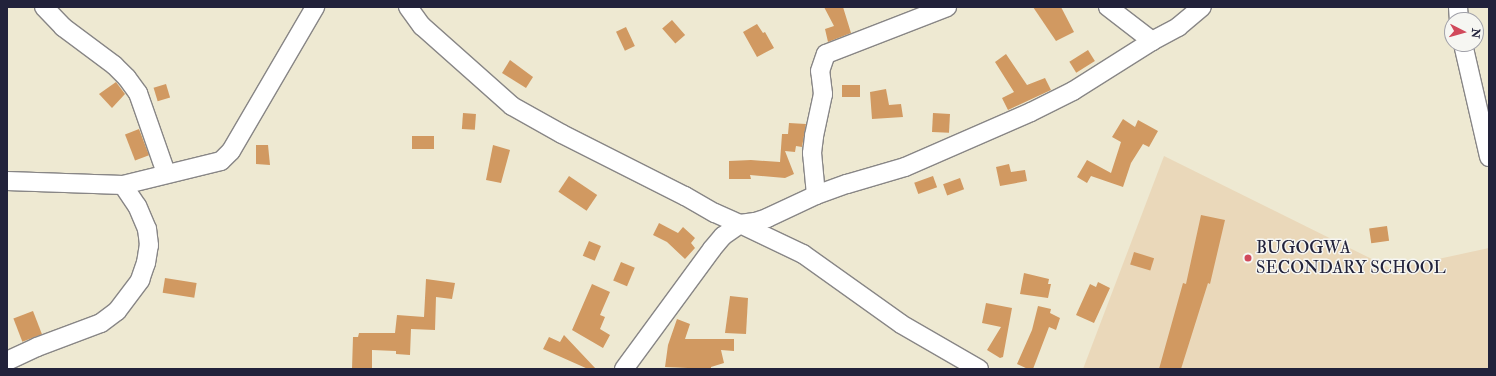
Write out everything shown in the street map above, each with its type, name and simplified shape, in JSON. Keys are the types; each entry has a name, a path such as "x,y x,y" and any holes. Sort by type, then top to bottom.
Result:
{"street":[{"path":"44,7 63,27 118,69 138,93 166,173"},
{"path":"7,181 123,185 166,173 212,164 226,157 315,7"},
{"path":"408,7 422,26 512,106 562,134 686,196 715,213 803,254 901,324 979,369"},
{"path":"816,195 813,147 823,94 820,71 826,54 947,7"},
{"path":"624,369 712,249 724,236 740,224 755,222 767,218 816,195 905,167 982,134 1073,91 1152,41 1178,27 1202,7"},
{"path":"1110,8 1152,41"},
{"path":"1465,52 1489,157"},
{"path":"7,361 37,347 101,323 117,311 140,280 146,263 149,245 147,229 137,206 123,185"}],"shaded area":[{"name":"BUGOGWA SECONDARY SCHOOL","path":"1164,156 1392,269 1489,248 1489,369 1083,369"}],"building":[{"path":"824,7 843,7 851,33 828,42 825,29 834,26"},
{"path":"1033,7 1061,7 1074,32 1056,41"},
{"path":"672,20 685,35 675,44 662,29"},
{"path":"757,24 763,33 765,32 774,48 757,57 743,32"},
{"path":"626,27 635,46 625,51 616,32"},
{"path":"1088,50 1095,61 1076,73 1069,62"},
{"path":"1006,54 1027,85 1045,78 1051,90 1008,110 1002,98 1014,92 995,62"},
{"path":"510,60 533,77 526,88 502,73"},
{"path":"116,82 125,94 112,108 99,94"},
{"path":"166,84 170,97 158,101 154,88"},
{"path":"842,85 860,85 860,97 842,97"},
{"path":"886,89 889,105 901,104 903,117 872,119 870,92"},
{"path":"463,113 476,114 475,130 462,129"},
{"path":"933,113 950,114 949,133 932,132"},
{"path":"1123,119 1135,127 1138,120 1158,131 1149,147 1143,144 1131,163 1123,187 1091,176 1087,183 1077,177 1087,160 1111,173 1121,142 1112,137"},
{"path":"789,123 806,124 802,147 796,146 795,152 785,151 794,174 785,178 750,175 751,179 729,179 729,161 751,160 780,162 782,134 788,134"},
{"path":"139,129 149,155 135,161 125,134"},
{"path":"412,136 434,136 434,149 412,149"},
{"path":"256,145 268,145 270,165 256,164"},
{"path":"493,145 510,150 501,183 486,180"},
{"path":"1009,164 1011,172 1025,170 1027,181 1000,186 996,167"},
{"path":"569,176 597,195 587,211 558,192"},
{"path":"933,176 937,187 918,194 914,183"},
{"path":"960,178 964,189 947,195 943,184"},
{"path":"1201,215 1225,220 1210,284 1208,283 1181,369 1159,369 1183,283 1186,284"},
{"path":"659,223 678,233 683,227 695,238 691,243 695,248 685,259 667,242 653,235"},
{"path":"1387,226 1389,241 1371,243 1369,229"},
{"path":"589,241 601,246 595,261 583,256"},
{"path":"1134,252 1154,258 1150,271 1130,264"},
{"path":"621,262 635,268 627,286 613,280"},
{"path":"1024,273 1049,279 1048,284 1051,284 1048,298 1020,294"},
{"path":"165,278 197,283 194,298 163,293"},
{"path":"426,279 455,283 452,299 436,297 435,330 411,329 410,355 396,354 396,351 372,350 372,369 352,369 353,337 358,337 359,333 395,333 397,315 424,317"},
{"path":"1098,282 1110,288 1094,323 1076,315 1090,284 1096,287"},
{"path":"592,284 610,292 600,315 605,317 600,329 610,335 603,348 572,330"},
{"path":"730,296 748,298 746,334 725,333"},
{"path":"986,303 1012,308 1003,357 1000,358 987,350 1001,327 982,323"},
{"path":"1038,306 1051,309 1050,313 1060,318 1056,330 1049,327 1033,369 1028,369 1017,364 1032,330"},
{"path":"33,311 42,334 22,342 13,319"},
{"path":"677,319 690,324 685,339 734,339 734,351 721,350 724,363 711,367 711,369 665,367 668,345"},
{"path":"564,335 596,369 588,369 543,349 549,337 560,342"}],"place":[{"name":"BUGOGWA SECONDARY SCHOOL","path":"1248,258"}]}
